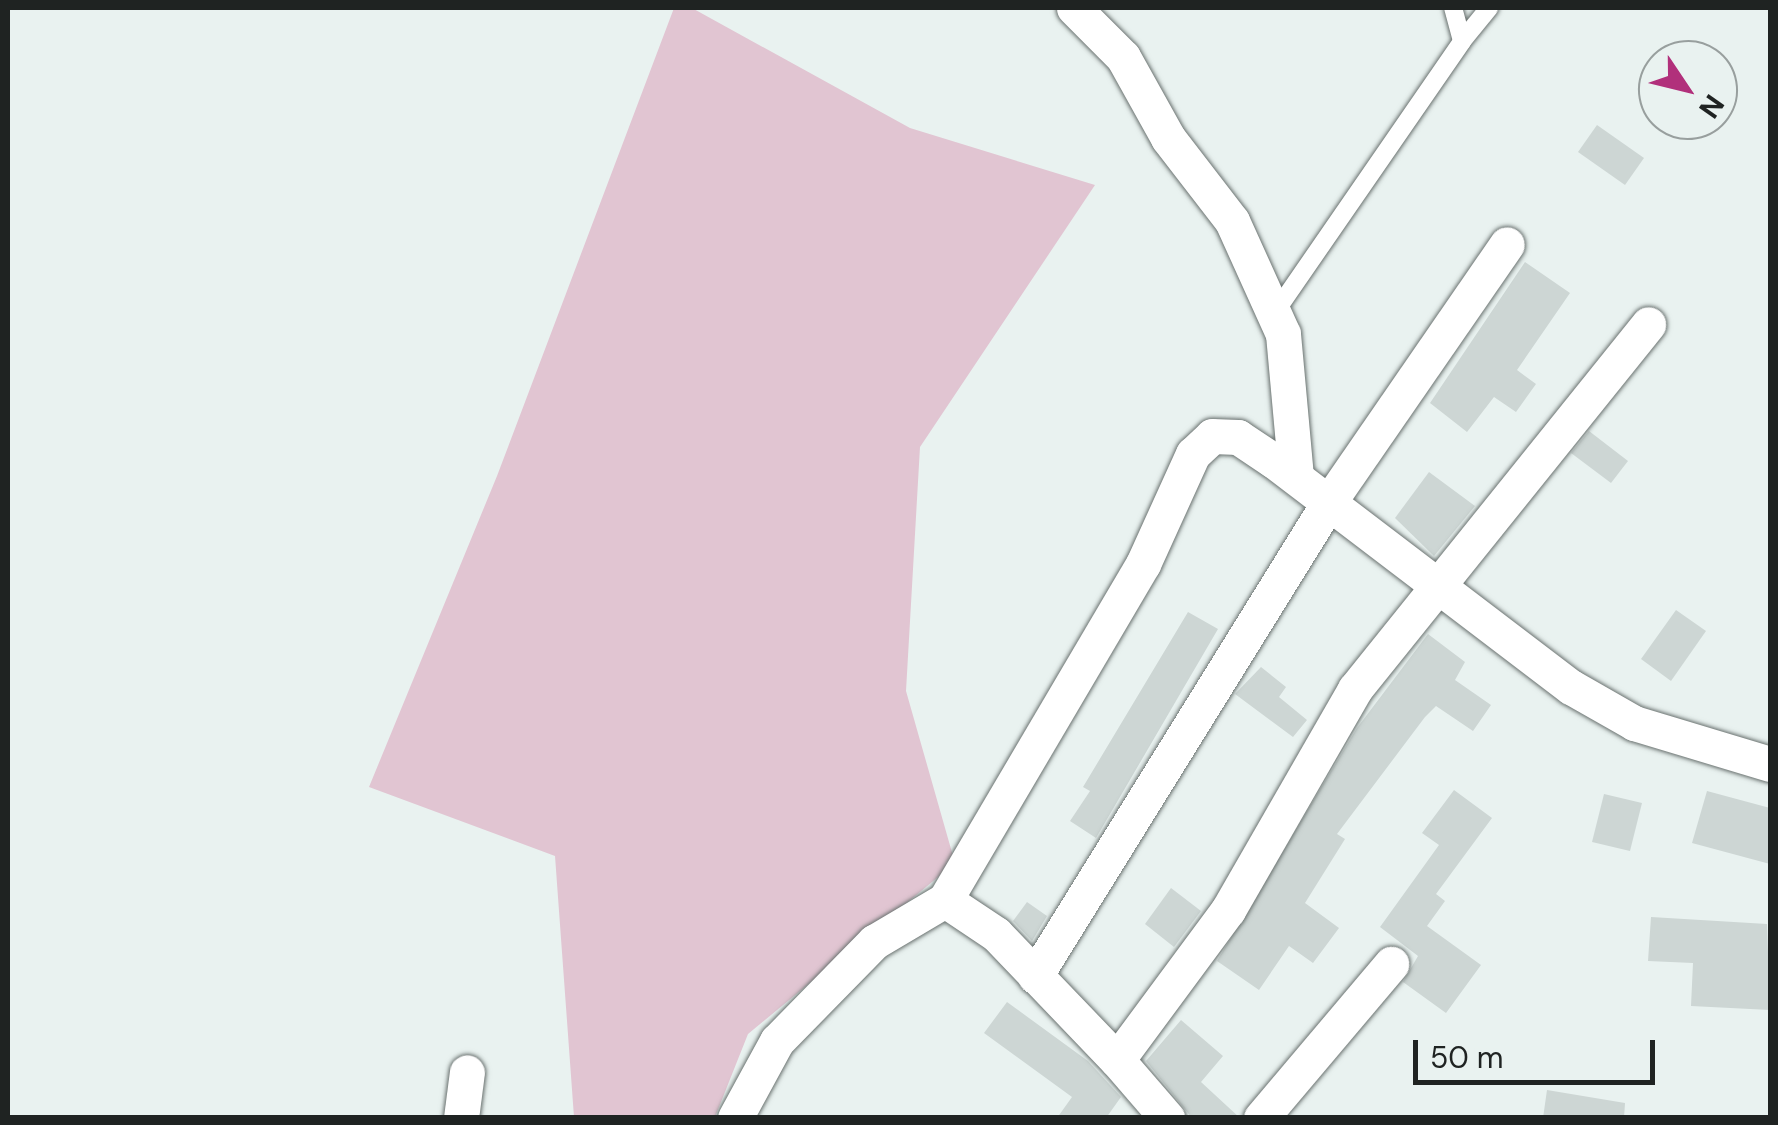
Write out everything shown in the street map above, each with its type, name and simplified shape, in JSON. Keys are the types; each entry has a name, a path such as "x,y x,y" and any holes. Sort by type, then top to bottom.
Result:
{"street":[{"path":"1074,8 1123,57 1168,138 1232,221 1283,334 1296,476"},
{"path":"1035,976 1329,502 1507,244"},
{"path":"1117,1060 1228,910 1355,688 1648,324"},
{"path":"735,1118 777,1042 804,1013 874,942 945,900 1142,564 1201,443 1238,437 1441,582 1570,687 1634,723 1770,764"},
{"path":"945,900 996,934 1167,1118"},
{"path":"1261,1118 1390,964"},
{"path":"461,1118 466,1072"}],"lane":[{"path":"1454,8 1462,41"},
{"path":"1274,314 1462,41 1489,8"}],"shaded area":[{"path":"674,8 692,8 910,128 1095,185 920,447 906,691 955,863 748,1034 715,1117 574,1117 555,856 369,787 497,476"}],"building":[{"path":"1597,125 1644,158 1625,185 1578,152"},
{"path":"1525,262 1570,293 1517,370 1536,384 1516,412 1494,397 1467,432 1430,403"},
{"path":"1589,431 1628,461 1611,483 1571,453"},
{"path":"1429,472 1475,506 1434,556 1395,518"},
{"path":"1676,610 1706,631 1671,681 1641,659"},
{"path":"1188,612 1218,629 1096,838 1070,821 1090,791 1083,787"},
{"path":"1428,634 1465,662 1455,680 1491,705 1473,731 1436,706 1425,717 1337,834 1345,839 1305,903 1339,928 1313,963 1289,946 1259,990 1217,961 1357,728"},
{"path":"1261,667 1286,687 1279,697 1307,720 1293,737 1235,694"},
{"path":"1454,790 1492,818 1436,894 1445,901 1427,926 1481,965 1446,1013 1403,982 1418,956 1380,927 1439,845 1422,833"},
{"path":"1707,791 1770,808 1770,864 1692,843"},
{"path":"1604,794 1642,803 1630,851 1592,842"},
{"path":"1171,888 1201,911 1174,947 1145,924"},
{"path":"1027,902 1047,916 1032,941 1013,921"},
{"path":"1651,917 1767,924 1770,1010 1691,1006 1693,963 1648,961"},
{"path":"1007,1002 1088,1061 1121,1097 1106,1118 1057,1118 1072,1097 984,1033"},
{"path":"1181,1020 1223,1056 1201,1082 1240,1118 1192,1118 1146,1061"},
{"path":"1547,1090 1625,1103 1624,1118 1543,1118"}]}
